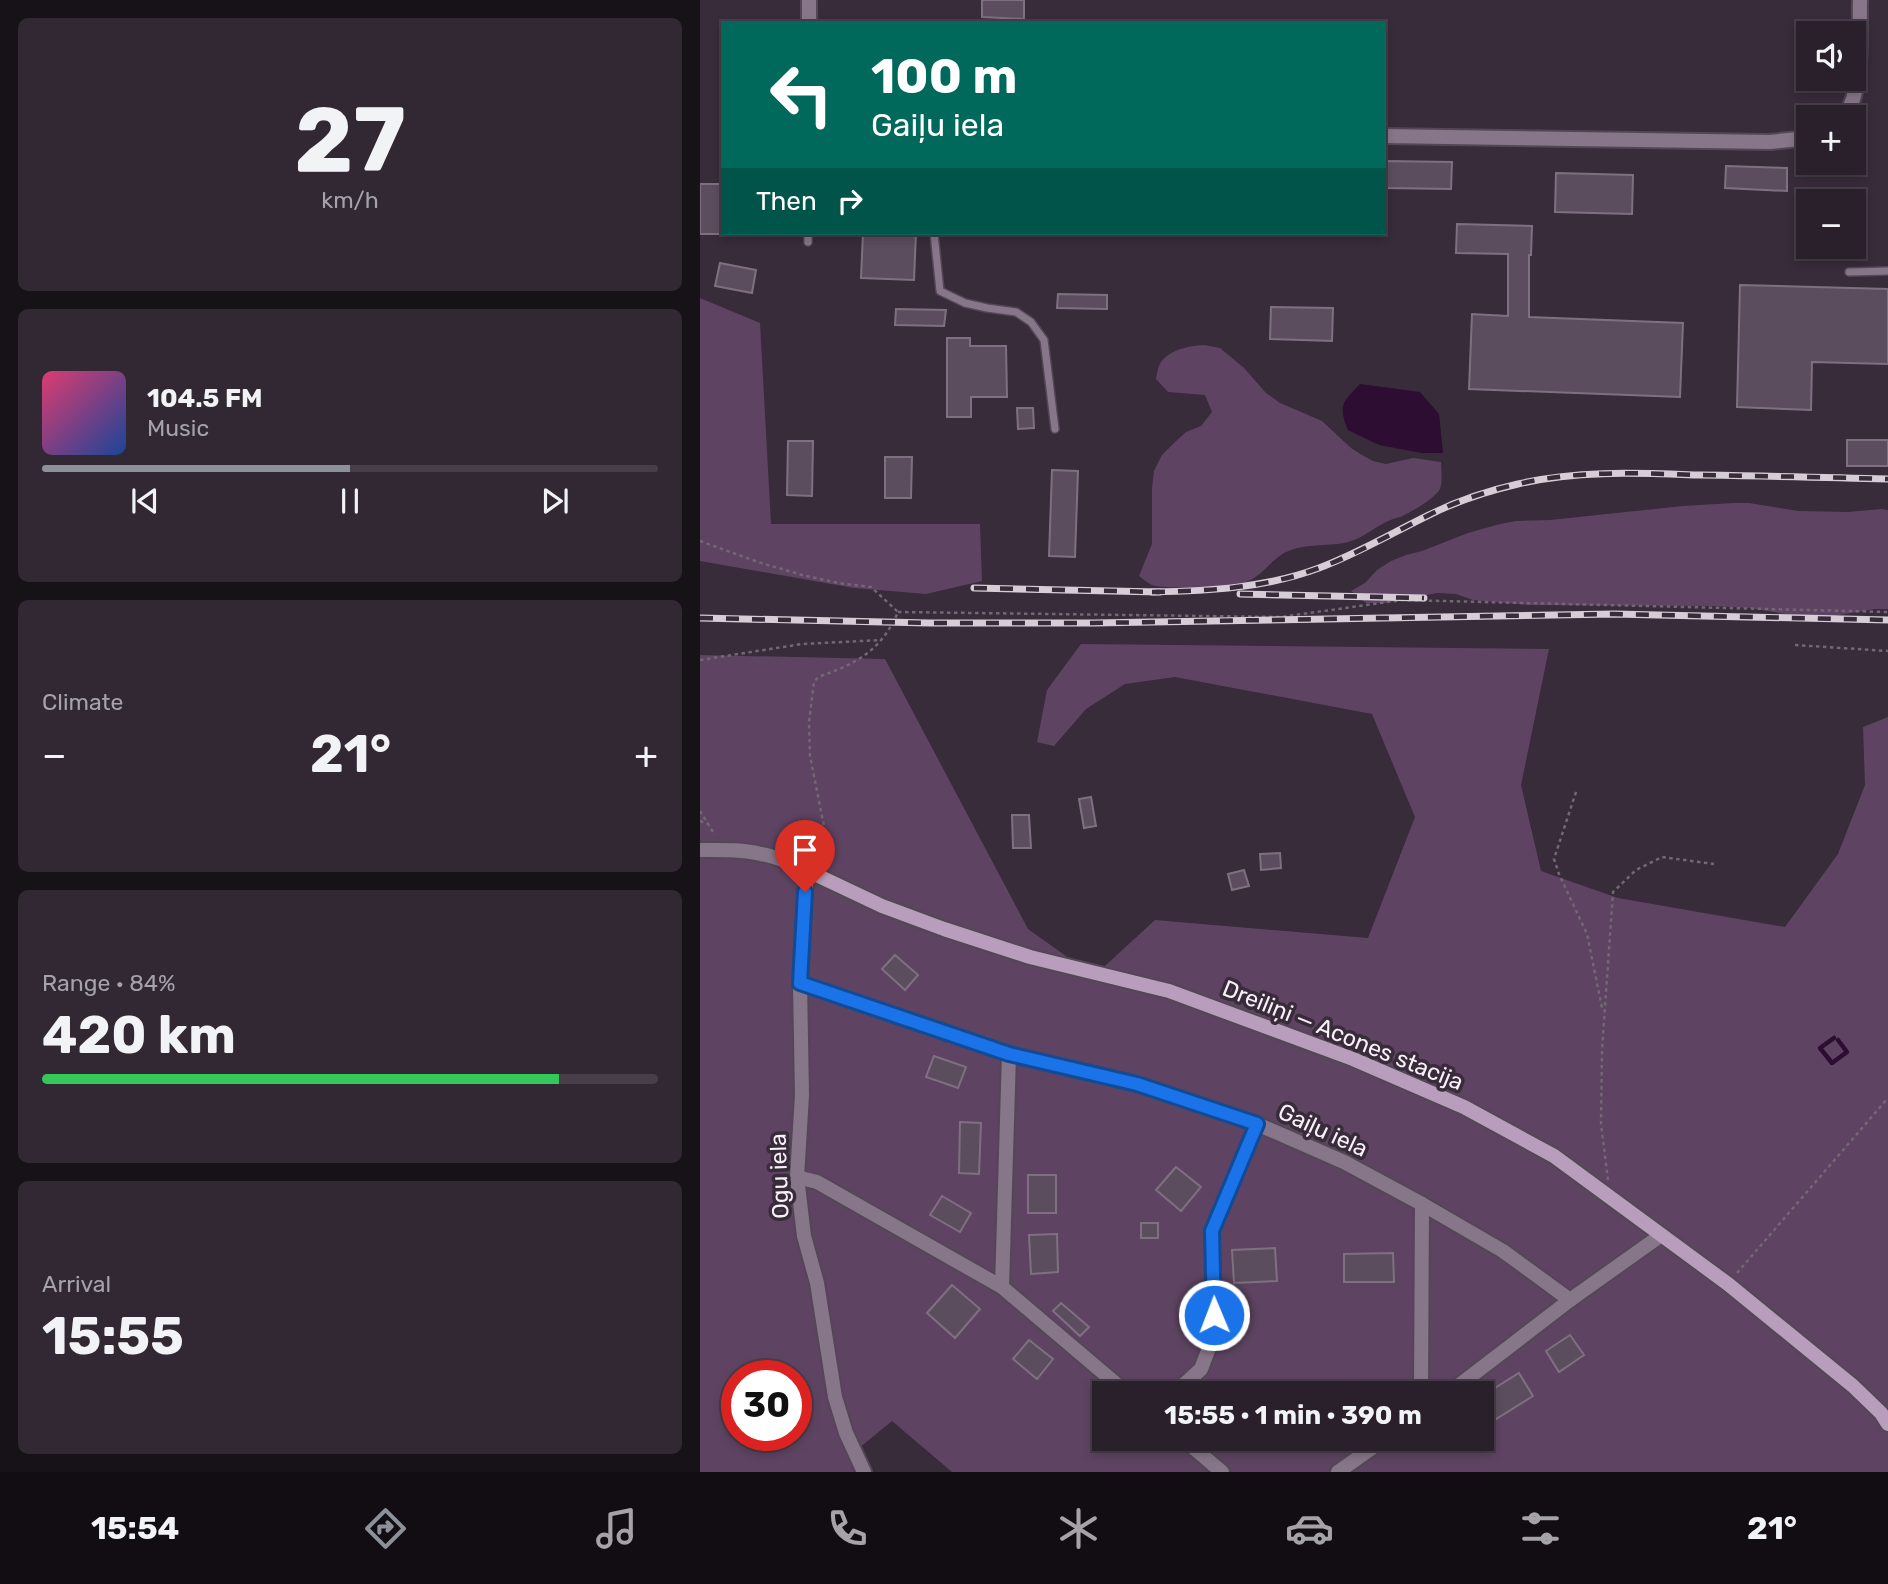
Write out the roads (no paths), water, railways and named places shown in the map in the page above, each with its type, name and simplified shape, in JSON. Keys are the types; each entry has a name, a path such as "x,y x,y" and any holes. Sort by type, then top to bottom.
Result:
{"street":[{"path":"809,0 809,21"},
{"path":"1852,105 1855,91 1860,0"},
{"path":"1386,136 1770,142 1796,139"},
{"name":"Dreiliņi — Acones stacija","path":"700,850 760,853 785,861 881,906 944,929 1030,957 1169,991 1353,1059 1464,1107 1554,1156 1728,1284 1853,1385 1881,1413 1888,1424"},
{"name":"Ogu iela","path":"808,871 800,983 802,1095 797,1177 804,1236 817,1283 835,1397 846,1433 864,1472"},
{"name":"Gaiļu iela","path":"800,983 1009,1054 1137,1084 1257,1124 1344,1162 1422,1204 1503,1251 1570,1300"},
{"path":"1002,1287 1009,1054"},
{"path":"1188,1381 1201,1369 1214,1335 1212,1231 1257,1124"},
{"path":"797,1177 817,1182 1002,1287 1113,1381"},
{"path":"1421,1381 1422,1204"},
{"path":"1465,1381 1570,1300 1660,1236"},
{"path":"1197,1451 1222,1472"},
{"path":"1338,1472 1368,1451"}],"lane":[{"path":"808,235 808,242"},
{"path":"934,235 940,291 965,303 1016,312 1031,322 1044,340 1055,429"},
{"path":"1849,272 1888,271"}],"waterway":[{"path":"1834,1038 1820,1048 1832,1063 1847,1052 1838,1040"}],"railway":[{"path":"1152,592 1237,587 1299,575 1347,556 1461,501 1518,484 1563,476 1630,473 1888,479"},
{"path":"974,588 1160,592"},
{"path":"1240,594 1424,598"},
{"path":"700,618 1093,623 1614,614 1888,620"}]}
